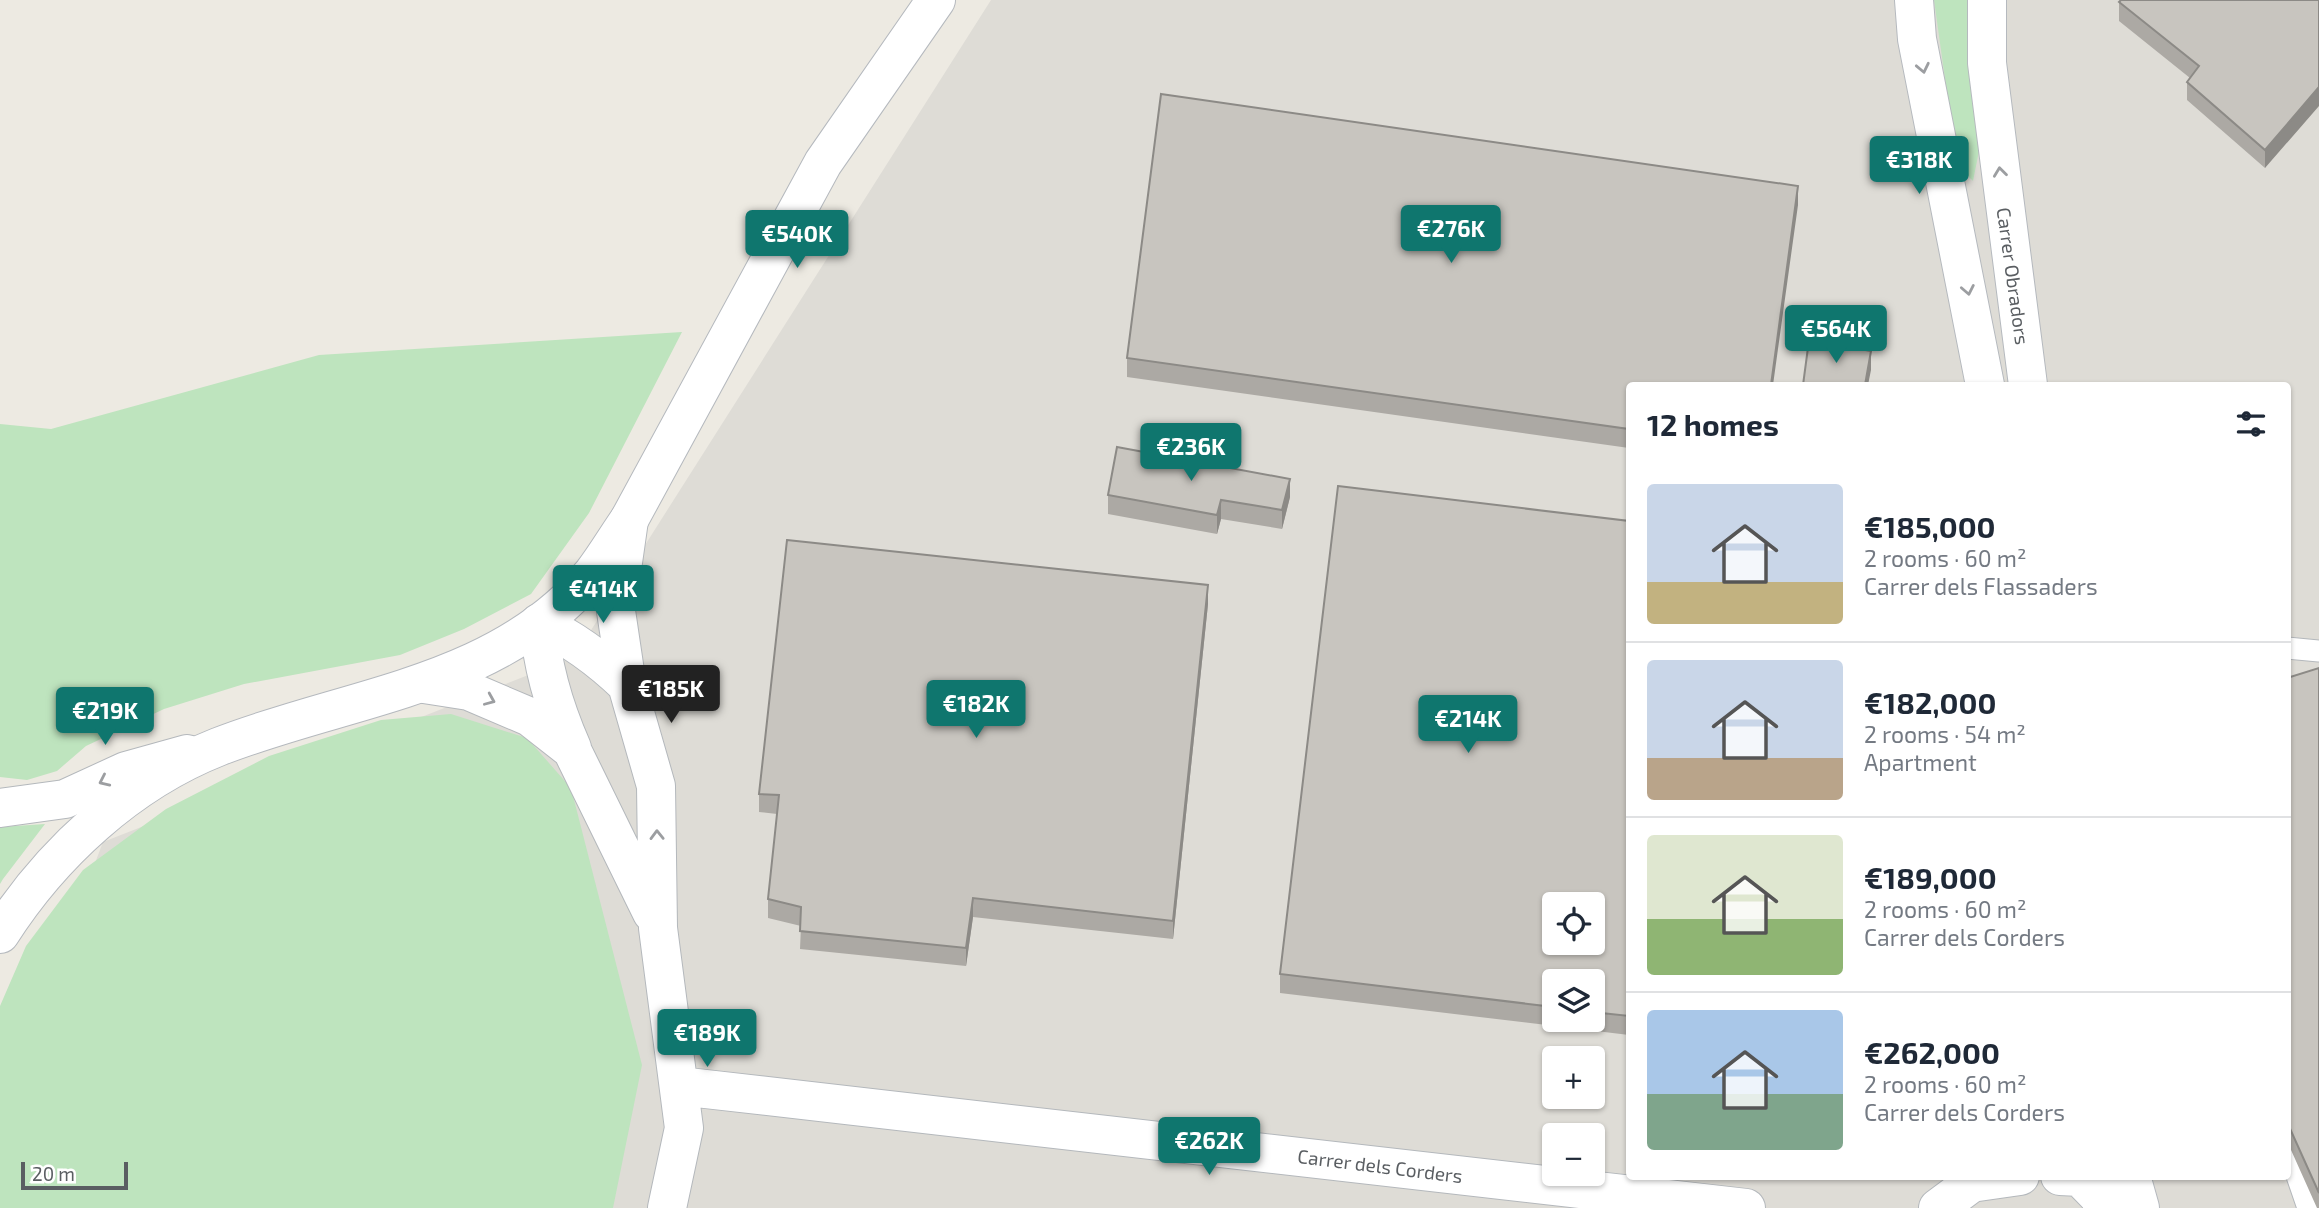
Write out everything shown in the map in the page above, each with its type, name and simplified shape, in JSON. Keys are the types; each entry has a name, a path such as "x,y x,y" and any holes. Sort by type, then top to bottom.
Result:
{"street":[{"path":"0,808 65,799 126,771 216,747 424,684 472,664 539,623 593,573 629,520 823,163 936,0"},
{"path":"1914,0 1917,39 1984,382"},
{"name":"Carrer Obradors","path":"1987,0 1989,76 2028,382"},
{"path":"629,520 616,611 627,685 656,786 658,928 684,1128 667,1208"},
{"path":"539,623 564,635 601,659 627,685"},
{"path":"539,623 541,656 551,696 572,750 626,855 658,928"},
{"path":"424,684 469,691 530,717 572,750"},
{"path":"0,934 22,899 67,848 165,773 216,747"},
{"name":"Carrer dels Corders","path":"679,1086 1746,1208"},
{"path":"1938,1208 1976,1180"},
{"path":"2096,1190 2140,1208"}],"lane":[{"path":"2291,648 2319,651"},
{"path":"2291,1159 2308,1208"}],"shaded area":[{"path":"991,0 2319,0 2319,1208 0,1208 0,1113 103,842 574,657"}],"green space":[{"path":"1934,0 1969,0 1968,41 1980,146 1973,181 1957,165"},
{"path":"682,332 589,513 531,594 464,629 400,655 244,684 164,709 86,746 57,771 27,780 0,777 0,424 51,429 319,355"},
{"path":"451,714 527,738 571,788 642,1065 613,1208 0,1208 0,1006 26,946 83,870 166,809 269,756 381,720"},
{"path":"45,824 3,879 0,884 0,827"}],"building":[{"path":"2319,0 2319,87 2265,150 2187,82 2199,66 2119,2"},
{"path":"1161,94 1798,186 1771,382 1626,382 1626,429 1127,358"},
{"path":"1809,340 1871,351 1866,382 1803,382"},
{"path":"1117,447 1290,479 1282,510 1221,500 1217,515 1108,495"},
{"path":"1338,486 1626,521 1626,1016 1605,1013 1605,969 1542,969 1542,1006 1280,974"},
{"path":"787,540 1208,585 1173,921 973,898 966,948 800,931 801,907 768,899 779,795 759,794"},
{"path":"2319,668 2319,1193 2291,1131 2291,677"}]}
